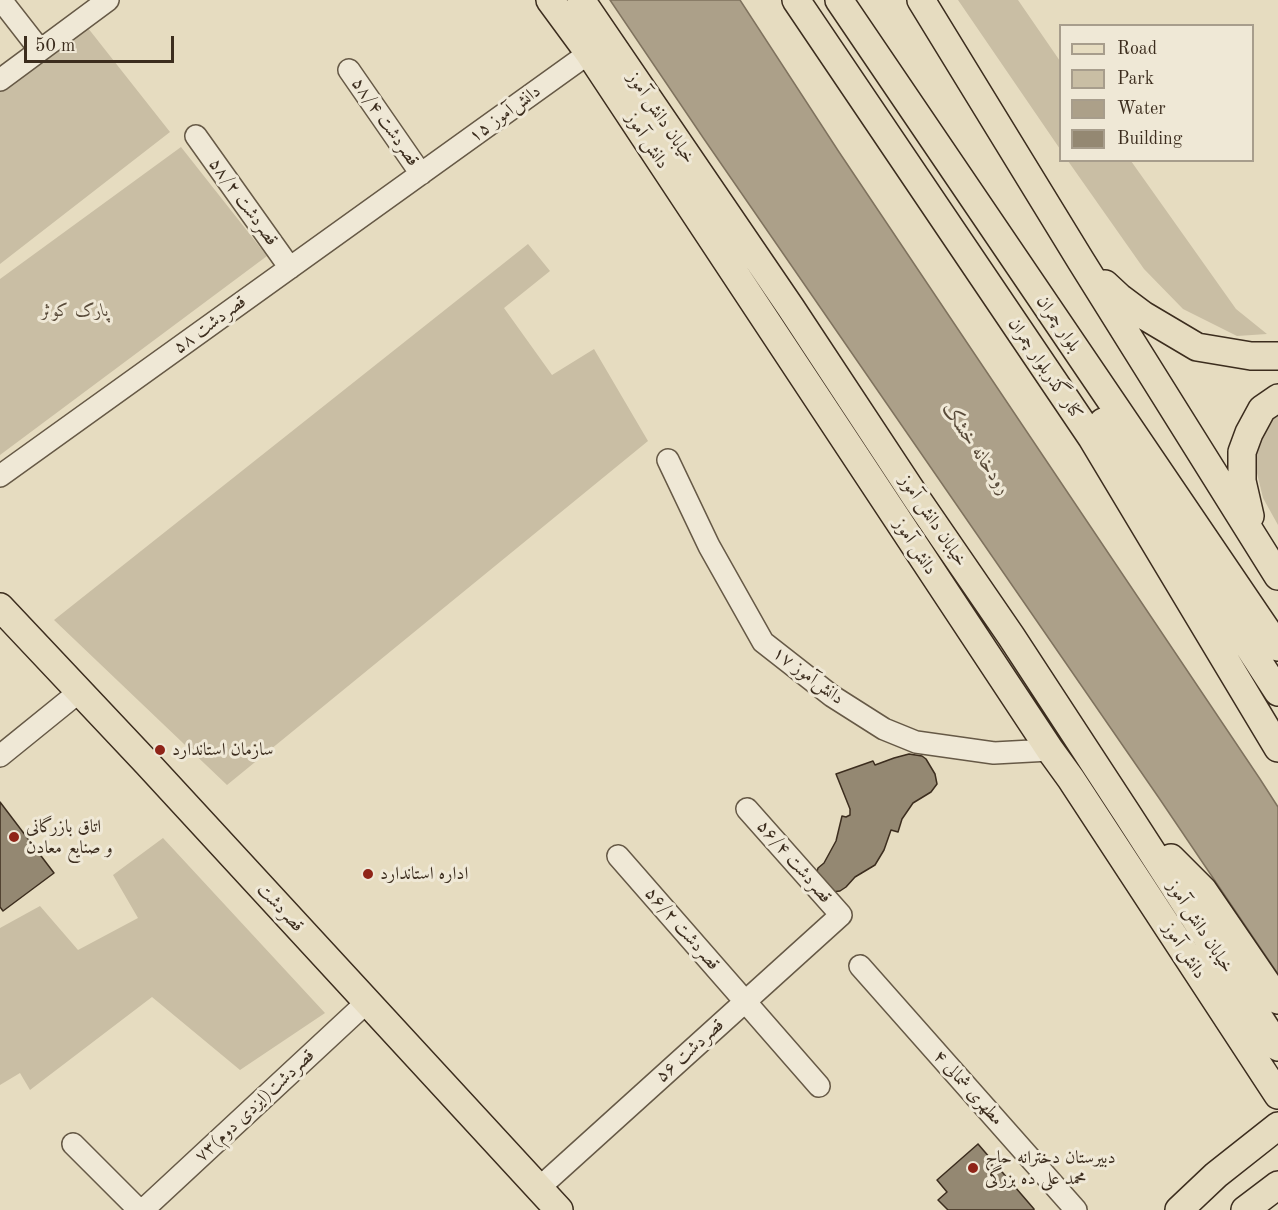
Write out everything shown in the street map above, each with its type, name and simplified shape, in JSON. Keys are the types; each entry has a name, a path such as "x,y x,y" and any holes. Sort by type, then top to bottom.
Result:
{"main road":[{"name":"دانش آموز","path":"550,0 589,53 1278,1095"},
{"name":"خیابان دانش آموز","path":"581,0 1011,636 1278,1047"},
{"name":"خیابان دانش آموز","path":"599,0 790,277 1056,680 1278,1029"},
{"name":"کنار گذربلوار چمران","path":"796,0 1092,438 1278,748"},
{"name":"بلوار چمران","path":"839,0 1278,646"},
{"path":"921,0 1278,576"},
{"path":"1081,261 1119,297 1143,315 1197,347 1251,356 1278,356"},
{"path":"1038,293 1060,355 1278,692"},
{"path":"1255,538 1242,481 1242,452 1262,409 1278,398"},
{"name":"قصردشت","path":"0,608 147,763 559,1210"},
{"path":"1171,858 1203,890 1278,1000"},
{"path":"1179,1210 1216,1175 1278,1126"},
{"path":"1160,1210 1216,1175"},
{"path":"1246,1210 1278,1185"}],"street":[{"path":"1,0 40,50"},
{"path":"0,80 108,0"},
{"name":"دانش‌آموز ۱۵","path":"421,174 589,53"},
{"name":"۵۸/۴ قصردشت","path":"348,70 421,174"},
{"name":"۵۸/۲ قصردشت","path":"196,136 290,268"},
{"name":"قصردشت ۵۸","path":"0,476 421,174"},
{"name":"دانش‌آموز ۱۷","path":"668,460 709,546 763,642 832,696 884,729 916,742 994,753 1050,750"},
{"path":"0,756 79,692"},
{"name":"۵۶/۴ قصردشت","path":"747,809 841,915"},
{"name":"۵۶/۲ قصردشت","path":"618,856 819,1086"},
{"name":"۵۶ قصردشت","path":"539,1188 841,915"},
{"name":"۴ مطهری شمالی","path":"860,966 1076,1210"},
{"name":"۷۳قصردشت(ایزدی دوم)","path":"73,1144 141,1210 367,1002"}],"green space":[{"path":"958,0 1018,0 1059,60 1059,148"},
{"path":"84,23 170,132 0,264 0,88"},
{"name":"پارک کوثر","path":"181,147 267,256 0,455 0,279"},
{"path":"1069,162 1132,162 1236,309 1267,334 1237,336 1183,309 1144,269"},
{"path":"528,244 550,271 504,308 552,375 594,349 648,441 227,785 54,620"},
{"path":"1278,416 1278,525 1263,498 1255,465 1259,442 1270,421"},
{"path":"163,838 325,1013 240,1070 152,997 30,1090 20,1073 0,1085 0,928 40,906 78,950 138,918 113,875"}],"water":[{"name":"رودخانه خشک","path":"610,0 740,0 839,152 1278,807 1278,974 1159,798"}],"building":[{"path":"909,754 926,759 935,774 937,784 931,792 913,803 902,819 898,832 891,830 884,850 875,865 855,877 840,891 832,892 816,875 818,868 824,863 836,841 842,816 850,815 850,809 836,774 873,761 875,765"},
{"name":"اتاق بازرگانی و صنایع معادن","path":"0,802 54,873 3,911 0,907"},
{"path":"978,1144 1034,1210 948,1210 938,1200 947,1192 937,1180"}],"place":[{"name":"سازمان استاندارد","path":"160,750"},
{"name":"اتاق بازرگانی و صنایع معادن","path":"14,837"},
{"name":"اداره استاندارد","path":"368,874"},
{"name":"دبیرستان دخترانه حاج محمد علی ده بزرگی","path":"973,1168"}]}
